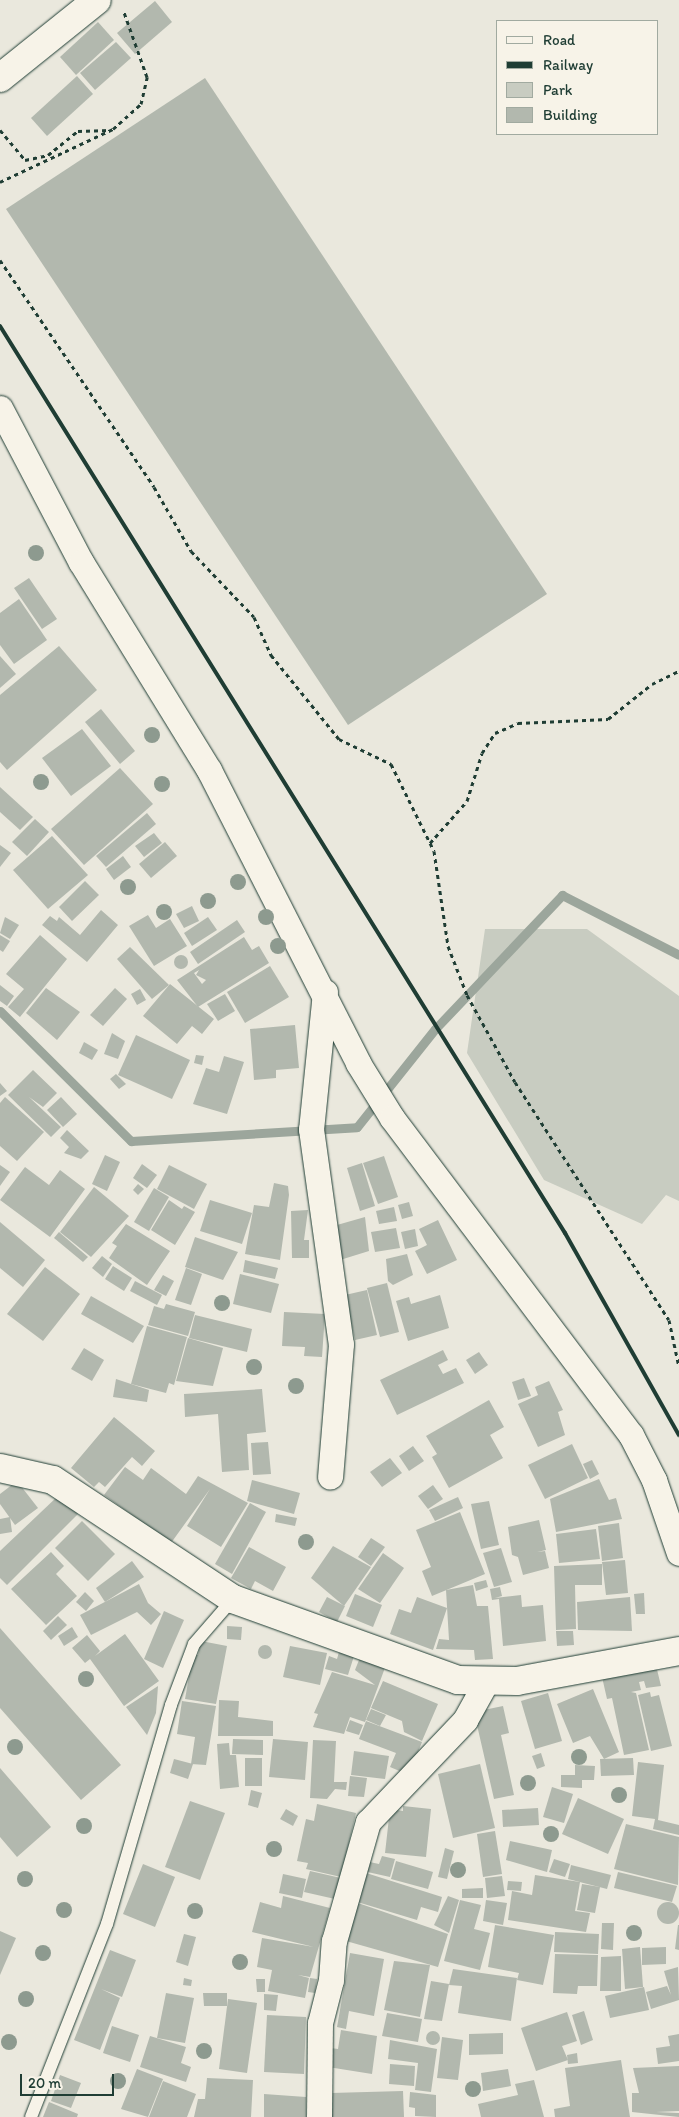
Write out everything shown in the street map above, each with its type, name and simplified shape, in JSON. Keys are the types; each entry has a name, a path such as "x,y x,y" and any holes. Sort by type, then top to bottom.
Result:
{"street":[{"path":"0,78 109,4"},
{"path":"0,408 82,562 209,770 326,992 358,1063 392,1118 631,1435 654,1480 679,1553"},
{"path":"326,992 311,1129 341,1344 330,1477"},
{"path":"0,1468 53,1480 234,1599 424,1670 485,1684 548,1677 679,1651"},
{"path":"319,2117 320,2023 331,1980 334,1941 368,1822 466,1720 485,1684"}],"lane":[{"path":"31,2117 106,1924 170,1706 194,1644 234,1599"}],"path":[{"path":"0,182 113,129 141,104 146,76 130,22 109,4"},
{"path":"0,130 26,160 48,155 78,131 113,129"},
{"path":"0,260 154,487 191,551 254,618 271,655 339,739 391,764 430,843 448,946 466,995 515,1082 669,1320 679,1367"},
{"path":"430,843 467,801 482,754 495,733 518,723 608,718 652,684 679,671"}],"green space":[{"path":"485,929 587,929 679,996 679,1201 666,1195 642,1224 544,1180 467,1053"}],"building":[{"path":"155,1 172,22 135,54 117,33"},
{"path":"98,22 114,40 76,75 60,57"},
{"path":"116,42 131,58 95,90 80,73"},
{"path":"77,76 93,94 47,136 31,118"},
{"path":"205,78 547,594 348,725 6,209"},
{"path":"29,578 57,619 42,629 14,588"},
{"path":"19,599 47,640 14,664 0,645 0,613"},
{"path":"59,646 97,690 7,770 0,762 0,695"},
{"path":"0,656 16,674 0,688"},
{"path":"101,709 135,751 120,764 85,722"},
{"path":"82,729 111,766 71,796 42,758"},
{"path":"120,768 153,804 84,865 51,829"},
{"path":"0,787 33,817 20,830 0,812"},
{"path":"147,813 156,824 106,867 96,856"},
{"path":"35,819 49,832 27,856 12,842"},
{"path":"154,833 162,843 144,857 135,846"},
{"path":"52,836 88,875 48,909 13,870"},
{"path":"165,842 177,856 151,878 139,864"},
{"path":"0,845 11,853 0,867"},
{"path":"123,856 131,867 114,880 106,869"},
{"path":"85,881 99,895 72,921 59,907"},
{"path":"192,906 199,921 184,928 176,914"},
{"path":"101,910 118,925 87,962 42,925 50,916 57,921 59,917 80,935"},
{"path":"148,915 156,928 170,919 187,946 154,966 129,926"},
{"path":"5,917 19,925 10,939 0,933"},
{"path":"208,917 217,930 192,946 184,933"},
{"path":"237,920 245,932 198,964 190,952"},
{"path":"0,935 10,941 3,952 0,950"},
{"path":"40,935 67,959 20,1017 8,1007 24,989 6,974"},
{"path":"244,937 252,950 259,946 269,963 198,1007 177,980","holes":["199,970 196,975 206,980 202,984 194,973"]},
{"path":"130,947 169,985 152,999 117,959"},
{"path":"178,955 184,955 188,962 184,969 178,969 174,965 174,959"},
{"path":"270,966 289,997 245,1023 227,992"},
{"path":"170,984 214,1019 202,1034 192,1026 177,1044 143,1016"},
{"path":"0,985 14,996 7,1006 0,1001"},
{"path":"46,988 80,1012 57,1040 26,1013"},
{"path":"115,988 127,999 103,1026 90,1015"},
{"path":"140,989 146,1000 137,1005 131,994"},
{"path":"225,994 235,1011 218,1021 207,1004"},
{"path":"295,1025 299,1068 276,1070 276,1078 254,1080 250,1029"},
{"path":"112,1033 125,1041 118,1059 104,1054"},
{"path":"136,1035 190,1060 172,1099 118,1075"},
{"path":"84,1042 98,1050 92,1060 79,1053"},
{"path":"196,1055 204,1056 202,1065 194,1063"},
{"path":"224,1056 244,1062 227,1114 193,1104 206,1068 219,1072"},
{"path":"33,1070 57,1093 43,1107 29,1097 61,1127 51,1137 8,1095"},
{"path":"116,1074 126,1084 119,1089 110,1079"},
{"path":"0,1083 7,1091 0,1096"},
{"path":"5,1097 44,1132 17,1161 0,1146 0,1103"},
{"path":"61,1097 77,1114 63,1127 47,1110"},
{"path":"67,1130 89,1151 81,1159 64,1153 69,1147 60,1138"},
{"path":"105,1155 120,1162 107,1191 92,1184"},
{"path":"384,1156 398,1197 378,1204 363,1163"},
{"path":"362,1163 375,1206 360,1211 347,1168"},
{"path":"142,1164 157,1175 147,1188 133,1178"},
{"path":"0,1165 10,1172 0,1186"},
{"path":"169,1165 207,1184 194,1209 157,1189"},
{"path":"25,1167 49,1185 60,1170 85,1189 50,1237 0,1200"},
{"path":"274,1183 288,1186 289,1195 280,1260 245,1254 254,1205 269,1207"},
{"path":"138,1184 144,1189 138,1195 133,1190"},
{"path":"94,1187 129,1216 91,1257 60,1232"},
{"path":"154,1188 169,1197 149,1231 134,1222"},
{"path":"169,1200 182,1209 184,1206 195,1212 175,1245 151,1230"},
{"path":"210,1200 252,1213 242,1244 200,1231"},
{"path":"409,1202 413,1216 402,1219 398,1205"},
{"path":"394,1207 397,1221 379,1224 376,1211"},
{"path":"308,1210 304,1240 309,1240 309,1258 292,1258 291,1211"},
{"path":"365,1217 369,1251 340,1260 330,1227"},
{"path":"438,1220 457,1260 427,1274 415,1251 427,1245 419,1229"},
{"path":"0,1222 45,1260 23,1287 0,1268"},
{"path":"126,1224 170,1251 147,1285 109,1258 117,1246 112,1243"},
{"path":"396,1228 400,1248 375,1252 371,1232"},
{"path":"415,1229 418,1246 405,1249 401,1232"},
{"path":"59,1232 88,1257 83,1262 54,1238"},
{"path":"195,1237 238,1252 223,1280 185,1267"},
{"path":"407,1254 413,1275 393,1285 388,1281 386,1259"},
{"path":"102,1256 112,1264 103,1277 92,1268"},
{"path":"245,1260 278,1268 275,1279 243,1272"},
{"path":"113,1266 132,1278 124,1291 105,1279"},
{"path":"45,1267 80,1294 43,1341 7,1314"},
{"path":"186,1268 202,1274 191,1305 175,1300"},
{"path":"240,1274 279,1284 271,1313 233,1304"},
{"path":"163,1275 174,1281 166,1296 154,1290"},
{"path":"135,1281 162,1295 157,1305 130,1291"},
{"path":"387,1283 399,1332 380,1337 367,1288"},
{"path":"367,1290 377,1335 355,1340 345,1295"},
{"path":"440,1295 449,1328 408,1341 396,1301 409,1297 411,1304"},
{"path":"91,1296 144,1326 133,1343 81,1314"},
{"path":"166,1304 195,1312 188,1336 148,1325 154,1306 164,1309"},
{"path":"284,1312 325,1314 322,1357 304,1356 305,1347 282,1346"},
{"path":"195,1315 252,1329 247,1352 189,1338"},
{"path":"147,1326 187,1337 174,1385 169,1383 166,1393 131,1384"},
{"path":"188,1338 223,1348 213,1386 176,1381"},
{"path":"84,1348 104,1360 92,1381 71,1369"},
{"path":"443,1350 448,1360 438,1365 443,1374 456,1368 464,1383 397,1415 380,1380"},
{"path":"479,1352 488,1365 475,1374 466,1360"},
{"path":"524,1378 531,1396 518,1400 512,1382"},
{"path":"116,1379 149,1390 147,1402 113,1397"},
{"path":"549,1381 563,1410 558,1412 565,1435 538,1447 518,1404 538,1395 535,1387"},
{"path":"262,1389 266,1432 247,1434 249,1470 222,1472 218,1414 185,1417 184,1394"},
{"path":"489,1400 504,1427 490,1435 503,1458 449,1488 432,1457 437,1454 426,1436"},
{"path":"114,1417 155,1451 142,1466 132,1457 105,1487 99,1482 94,1487 71,1468"},
{"path":"268,1442 271,1474 253,1475 251,1443"},
{"path":"572,1444 588,1478 545,1499 528,1465"},
{"path":"413,1446 424,1461 409,1471 399,1456"},
{"path":"390,1458 402,1473 382,1487 370,1472"},
{"path":"592,1460 599,1474 590,1479 583,1464"},
{"path":"125,1467 143,1480 151,1468 186,1494 198,1476 248,1503 221,1547 187,1526 210,1489 171,1543 104,1495"},
{"path":"599,1479 609,1500 616,1498 622,1519 556,1532 550,1499"},
{"path":"252,1480 300,1493 294,1514 247,1501"},
{"path":"17,1481 38,1508 15,1525 0,1504 0,1494"},
{"path":"433,1485 443,1499 428,1509 418,1496"},
{"path":"59,1495 78,1514 7,1585 0,1578 0,1551"},
{"path":"458,1497 463,1508 435,1521 429,1510"},
{"path":"489,1501 499,1545 481,1549 471,1504"},
{"path":"250,1503 266,1512 232,1574 215,1564"},
{"path":"460,1512 485,1574 432,1596 422,1571 431,1567 416,1530"},
{"path":"276,1514 297,1518 295,1526 275,1522"},
{"path":"10,1517 12,1532 0,1534 0,1519"},
{"path":"539,1520 546,1550 537,1552 545,1551 549,1568 523,1575 518,1557 512,1555 508,1527"},
{"path":"82,1521 115,1554 88,1581 55,1548"},
{"path":"619,1523 623,1558 602,1561 598,1526"},
{"path":"596,1529 600,1559 559,1563 556,1534"},
{"path":"371,1538 385,1547 371,1566 358,1557"},
{"path":"333,1546 371,1567 344,1606 311,1578"},
{"path":"249,1547 286,1567 273,1591 255,1581 251,1589 231,1578"},
{"path":"501,1548 512,1582 494,1587 483,1553"},
{"path":"51,1552 64,1566 56,1574 77,1596 46,1625 11,1589"},
{"path":"383,1553 404,1568 380,1603 358,1589"},
{"path":"625,1560 628,1593 606,1595 602,1562"},
{"path":"132,1561 144,1577 105,1602 96,1588"},
{"path":"602,1564 602,1585 575,1585 576,1629 556,1630 554,1566"},
{"path":"486,1580 488,1587 476,1591 474,1583"},
{"path":"139,1584 148,1603 161,1614 151,1625 137,1612 91,1635 80,1615"},
{"path":"473,1585 477,1606 488,1606 493,1659 475,1660 474,1650 436,1649 439,1639 449,1640 446,1590"},
{"path":"500,1587 502,1596 495,1598 521,1595 522,1607 543,1605 546,1641 503,1646 499,1599 492,1600 490,1589"},
{"path":"85,1592 94,1601 86,1611 76,1602"},
{"path":"644,1593 645,1614 636,1614 634,1594"},
{"path":"355,1594 382,1605 373,1627 346,1616"},
{"path":"327,1597 345,1606 337,1622 319,1612"},
{"path":"417,1597 447,1608 433,1650 390,1634 399,1609 411,1613"},
{"path":"630,1597 632,1631 578,1630 577,1602"},
{"path":"164,1611 184,1620 163,1668 144,1659"},
{"path":"58,1616 67,1625 51,1640 43,1631"},
{"path":"227,1626 242,1627 241,1640 227,1639"},
{"path":"72,1627 78,1637 64,1646 58,1636"},
{"path":"0,1628 121,1765 81,1800 0,1708"},
{"path":"556,1631 573,1631 574,1645 557,1646"},
{"path":"125,1634 159,1681 124,1706 90,1659 85,1663 72,1648 87,1635 100,1651 95,1656"},
{"path":"201,1641 227,1646 216,1704 185,1699 193,1654 198,1655"},
{"path":"262,1645 268,1645 272,1652 268,1659 262,1659 258,1655 258,1649"},
{"path":"290,1646 327,1653 320,1685 283,1677"},
{"path":"339,1652 354,1656 348,1675 325,1669 329,1656 337,1659"},
{"path":"361,1655 386,1665 365,1722 350,1717 344,1734 313,1727 318,1714 314,1713 332,1672 375,1685 355,1670"},
{"path":"654,1657 661,1686 646,1688 644,1681 639,1682 641,1690 631,1692 636,1693 649,1750 624,1755 612,1698 607,1699 602,1677"},
{"path":"383,1681 438,1704 422,1741 404,1732 402,1721 371,1708"},
{"path":"158,1686 156,1713 147,1735 126,1707"},
{"path":"593,1689 619,1752 604,1759 590,1736 573,1743 557,1704"},
{"path":"650,1692 651,1697 659,1695 672,1746 651,1751 638,1695"},
{"path":"548,1693 562,1741 535,1749 521,1701"},
{"path":"219,1700 239,1701 238,1717 273,1721 273,1736 218,1736"},
{"path":"182,1701 216,1706 206,1765 191,1764 195,1737 177,1734"},
{"path":"503,1706 509,1733 501,1735 514,1795 494,1799 474,1712"},
{"path":"371,1709 386,1715 380,1726 366,1720"},
{"path":"350,1720 363,1725 359,1735 346,1731"},
{"path":"366,1721 422,1742 409,1775 390,1767 396,1753 359,1739"},
{"path":"233,1739 263,1740 263,1755 232,1754"},
{"path":"273,1739 308,1742 305,1780 269,1777"},
{"path":"313,1740 336,1741 334,1782 347,1782 346,1790 335,1789 327,1799 310,1798"},
{"path":"229,1743 230,1755 236,1755 239,1787 220,1789 217,1744"},
{"path":"354,1751 389,1756 385,1779 351,1775"},
{"path":"541,1753 545,1766 537,1769 532,1756"},
{"path":"245,1758 262,1758 262,1786 245,1786"},
{"path":"633,1758 634,1775 601,1776 600,1759"},
{"path":"174,1759 193,1764 188,1779 170,1773"},
{"path":"638,1762 664,1765 658,1820 679,1825 679,1835 653,1829 655,1819 632,1816"},
{"path":"480,1764 495,1828 453,1838 438,1774"},
{"path":"575,1765 595,1766 594,1780 582,1780 582,1788 561,1787 561,1775 575,1775"},
{"path":"0,1768 51,1827 17,1857 0,1837"},
{"path":"350,1776 367,1778 364,1797 348,1796"},
{"path":"552,1787 573,1794 564,1823 543,1817"},
{"path":"251,1790 262,1793 258,1808 248,1805"},
{"path":"578,1798 624,1819 608,1854 562,1834"},
{"path":"190,1801 225,1813 200,1880 165,1867"},
{"path":"317,1804 356,1813 341,1877 306,1869 308,1863 297,1861 306,1819 314,1821"},
{"path":"403,1806 431,1809 426,1857 385,1853 390,1809 403,1811"},
{"path":"538,1808 539,1825 503,1827 502,1810"},
{"path":"286,1809 298,1816 293,1826 280,1819"},
{"path":"626,1824 679,1837 678,1885 614,1869"},
{"path":"495,1831 502,1874 483,1877 477,1834"},
{"path":"510,1841 552,1850 547,1872 506,1860"},
{"path":"445,1848 454,1851 447,1879 438,1877"},
{"path":"382,1856 395,1859 390,1877 363,1871 365,1861 379,1864"},
{"path":"554,1859 570,1864 565,1877 549,1872"},
{"path":"396,1861 433,1872 428,1889 391,1879"},
{"path":"143,1864 175,1877 155,1927 123,1914"},
{"path":"571,1865 611,1875 607,1889 568,1879"},
{"path":"310,1871 341,1878 335,1899 304,1892"},
{"path":"363,1872 442,1897 438,1912 421,1907 417,1920 354,1901"},
{"path":"618,1872 677,1886 672,1902 614,1888"},
{"path":"283,1874 306,1879 302,1898 279,1893"},
{"path":"535,1875 580,1882 575,1911 590,1913 586,1932 508,1920 512,1891 532,1895"},
{"path":"502,1876 505,1896 487,1898 485,1878"},
{"path":"508,1881 522,1882 521,1891 507,1890"},
{"path":"582,1884 600,1887 595,1913 577,1910"},
{"path":"483,1888 483,1898 462,1898 462,1889"},
{"path":"283,1896 330,1908 310,1977 298,1975 309,1978 305,1998 268,1991 272,1970 257,1967 262,1938 314,1947 252,1932 260,1902 281,1908"},
{"path":"448,1896 459,1900 449,1933 434,1925"},
{"path":"460,1900 481,1905 474,1929 490,1933 480,1970 444,1961"},
{"path":"486,1900 507,1903 503,1925 483,1921"},
{"path":"664,1902 672,1902 679,1909 679,1917 672,1924 664,1924 657,1917 657,1909"},
{"path":"358,1903 448,1934 438,1967 346,1941"},
{"path":"602,1923 614,1923 613,1950 601,1949"},
{"path":"495,1925 554,1935 543,1985 517,1980 519,1973 488,1967"},
{"path":"679,1925 679,1950 675,1949"},
{"path":"0,1931 16,1938 0,1975"},
{"path":"555,1932 599,1934 598,1954 554,1952"},
{"path":"184,1934 196,1937 188,1966 176,1962"},
{"path":"640,1947 643,1987 625,1989 622,1949"},
{"path":"666,1947 666,1964 642,1965 642,1948"},
{"path":"110,1950 136,1960 122,1997 101,1989 120,1998 100,2050 74,2040"},
{"path":"350,1953 384,1959 374,2016 349,2011 346,2029 337,2027"},
{"path":"555,1954 598,1955 597,1986 578,1986 577,1994 553,1993"},
{"path":"621,1956 621,1991 600,1991 601,1957"},
{"path":"394,1961 430,1965 420,2017 384,2010"},
{"path":"678,1967 679,2000 651,2009 646,1992 667,1986 671,1995 664,1971"},
{"path":"453,1969 517,1978 511,2021 458,2013 462,1986 449,1985"},
{"path":"184,1978 192,1980 191,1986 183,1985"},
{"path":"310,1978 317,1979 315,1993 308,1992"},
{"path":"256,1979 265,1979 265,1992 257,1992"},
{"path":"431,1981 449,1984 442,2021 424,2019"},
{"path":"644,1987 649,2010 610,2018 605,1996"},
{"path":"166,1993 194,1998 185,2043 157,2038"},
{"path":"203,1993 227,1993 227,2006 204,2006"},
{"path":"264,1994 278,1995 276,2011 264,2010"},
{"path":"228,1999 257,2003 247,2073 219,2069"},
{"path":"584,2011 593,2040 581,2045 572,2015"},
{"path":"567,2012 577,2041 562,2046 568,2060 536,2071 521,2028"},
{"path":"387,2013 422,2019 418,2042 382,2036"},
{"path":"267,2015 306,2017 304,2074 264,2072"},
{"path":"112,2026 139,2035 130,2062 103,2053"},
{"path":"341,2030 377,2036 372,2074 328,2067 331,2048 338,2049"},
{"path":"430,2031 436,2031 440,2038 436,2045 430,2045 426,2041 426,2035"},
{"path":"503,2033 503,2054 469,2055 469,2034"},
{"path":"679,2034 679,2061 658,2064 656,2048 670,2046 668,2036"},
{"path":"150,2036 186,2047 181,2063 191,2067 186,2082 140,2067"},
{"path":"442,2037 463,2040 458,2080 437,2078"},
{"path":"390,2040 437,2049 431,2092 415,2090 418,2063 388,2059"},
{"path":"577,2053 578,2063 568,2064 567,2055"},
{"path":"621,2060 630,2117 555,2117 554,2109 570,2106 565,2068"},
{"path":"390,2064 415,2066 414,2086 389,2084"},
{"path":"679,2066 679,2111 656,2112 679,2113 679,2117 632,2112 632,2093 639,2093 633,2068"},
{"path":"137,2069 163,2079 148,2117 121,2109"},
{"path":"508,2069 511,2086 483,2091 481,2073"},
{"path":"60,2075 81,2083 71,2108 51,2101"},
{"path":"207,2078 253,2080 251,2117 194,2117 198,2099 205,2099"},
{"path":"534,2080 544,2117 481,2117 478,2104 518,2095 515,2084"},
{"path":"163,2081 196,2094 187,2117 149,2117"},
{"path":"403,2091 404,2117 332,2117 331,2093"},
{"path":"410,2092 436,2095 436,2117 415,2116 415,2108 409,2107"},
{"path":"264,2094 306,2097 306,2117 264,2117"},
{"path":"49,2102 78,2114 77,2117 43,2117"}],"waterway":[{"path":"0,1011 131,1141 357,1127 435,1029 562,895 679,955"}],"railway":[{"path":"0,326 565,1233 679,1435"}]}
